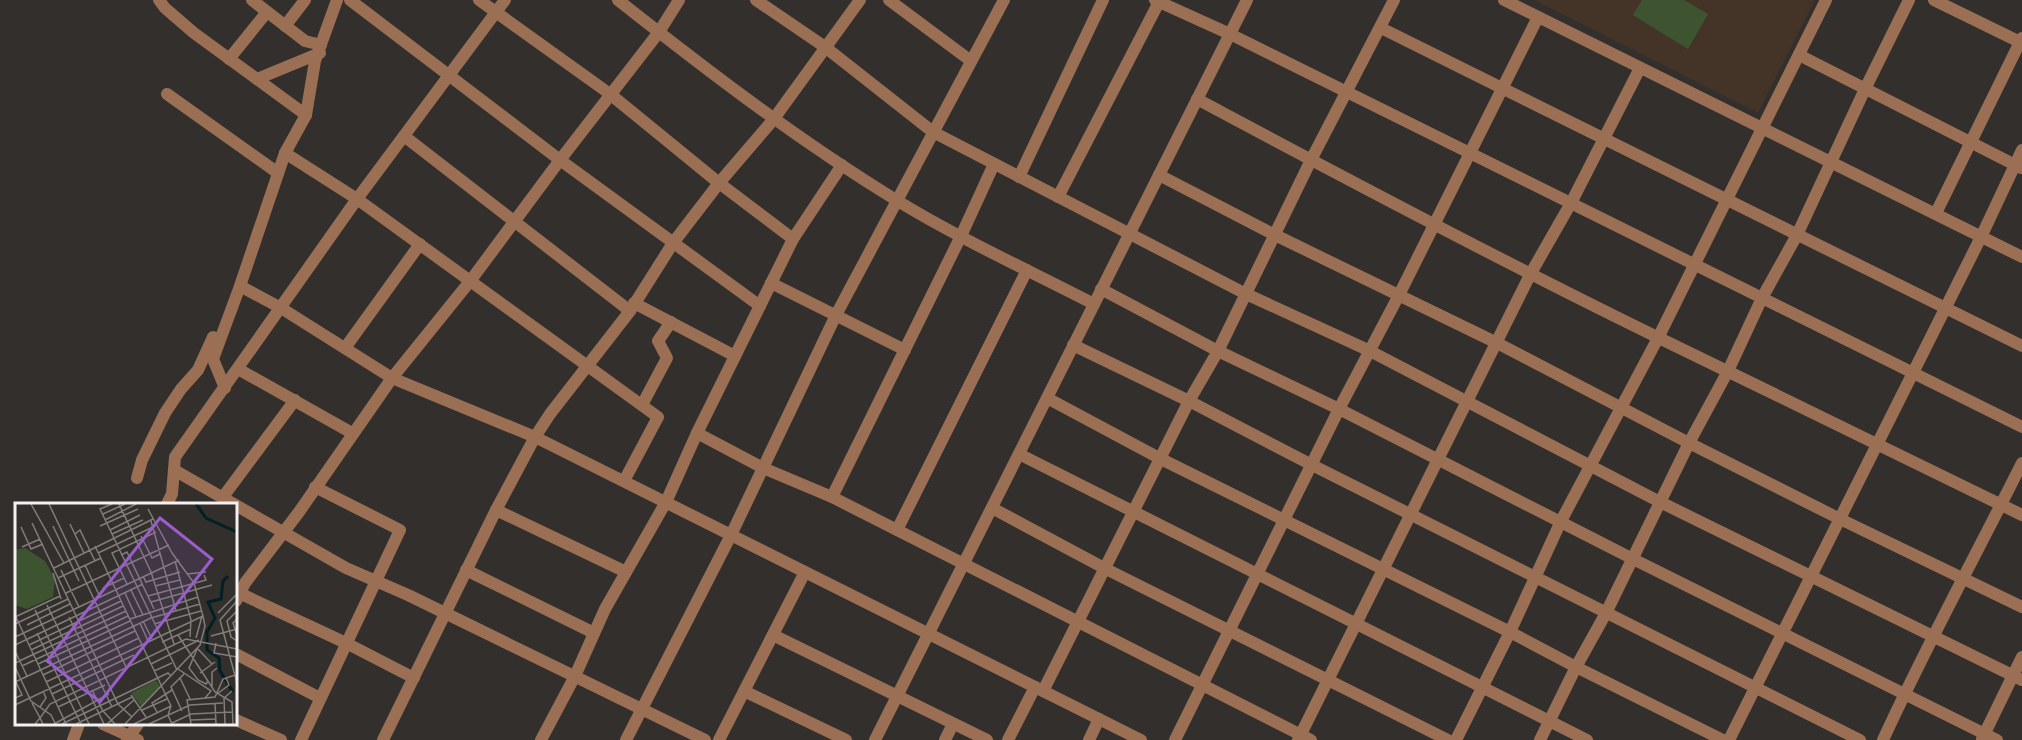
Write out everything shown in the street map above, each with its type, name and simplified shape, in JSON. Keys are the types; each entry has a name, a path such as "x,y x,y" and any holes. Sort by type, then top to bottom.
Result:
{"street":[{"path":"159,0 194,33 306,116"},
{"path":"252,0 305,41 320,49"},
{"path":"285,26 305,0"},
{"path":"225,388 213,358 285,153 306,116 315,62 337,0"},
{"path":"350,0 560,160 760,306"},
{"path":"479,0 610,94 719,183 793,239"},
{"path":"168,503 172,494 175,457 357,199 505,0"},
{"path":"618,0 773,120 896,200 1094,304"},
{"path":"414,678 239,589 285,532 392,378 471,280 513,221 659,32 680,0"},
{"path":"756,0 825,47 933,132 1246,294 1368,350 1660,502 2017,677"},
{"path":"383,740 535,436 632,307 673,243 719,183 773,120 860,0"},
{"path":"889,0 971,61"},
{"path":"626,740 731,535 836,315 1004,0"},
{"path":"1019,177 1103,0"},
{"path":"875,740 1247,0"},
{"path":"1008,740 1078,622 1106,569 1189,401 1218,351 1311,160 1394,0"},
{"path":"1504,0 2022,257"},
{"path":"1456,740 1510,632 1561,521 1658,338 1826,0"},
{"path":"1540,740 1606,613 1689,443 1728,371 1762,298 1797,235 1909,0"},
{"path":"1934,0 2021,41 1936,213"},
{"path":"1058,196 1157,1 1230,34 2022,427"},
{"path":"230,59 267,12"},
{"path":"1175,740 1368,350 1399,295 1538,17"},
{"path":"1381,28 2022,346"},
{"path":"257,79 320,49"},
{"path":"1799,55 2018,167"},
{"path":"697,433 763,468 832,497 1303,738 1410,513 1531,273 1571,203 1640,68"},
{"path":"168,94 278,173"},
{"path":"1197,99 1434,224 1658,338 2022,514"},
{"path":"404,136 513,221 632,307 670,322 735,356"},
{"path":"1729,740 2018,167 2022,150"},
{"path":"285,153 357,199 658,417 624,481"},
{"path":"832,497 961,236 994,164"},
{"path":"541,740 575,676 605,609 666,502 697,433 793,239 842,165"},
{"path":"1159,175 1275,235 1497,343 1840,519 2022,607"},
{"path":"345,348 420,244"},
{"path":"897,530 1027,270"},
{"path":"771,283 905,350"},
{"path":"240,286 281,308 392,378 535,436 1141,740"},
{"path":"1101,290 1782,634 1905,693 1983,737 1997,740"},
{"path":"137,478 142,460 165,413 181,389 198,370 215,333 228,320"},
{"path":"642,405 667,358 658,341 670,322"},
{"path":"1073,345 1189,401 1860,740"},
{"path":"238,369 352,433"},
{"path":"1047,398 1161,459 1723,740"},
{"path":"223,497 295,400"},
{"path":"1019,454 1587,740"},
{"path":"1883,740 1932,636 2022,463"},
{"path":"174,470 234,503"},
{"path":"301,740 400,530 315,487"},
{"path":"237,505 305,546 375,582 408,595 705,740"},
{"path":"992,508 1106,569 1448,740"},
{"path":"496,510 626,572"},
{"path":"466,570 594,633"},
{"path":"719,740 805,572"},
{"path":"772,635 987,740"},
{"path":"237,655 320,698"},
{"path":"1983,737 2017,677 2022,657"},
{"path":"744,691 846,740"},
{"path":"1089,740 1099,719"},
{"path":"237,720 280,740"},
{"path":"945,740 953,724"},
{"path":"73,740 78,725"},
{"path":"107,725 132,739"}],"shaded area":[{"path":"1534,0 1815,0 1758,113"}],"green space":[{"path":"1642,0 1684,0 1708,14 1688,49 1633,15"}]}
